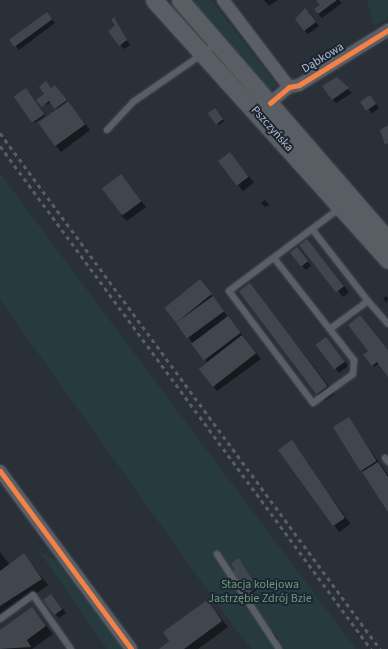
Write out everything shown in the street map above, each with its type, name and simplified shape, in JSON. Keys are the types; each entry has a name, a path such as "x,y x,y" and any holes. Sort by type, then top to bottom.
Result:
{"main road":[{"name":"Pszczyńska","path":"154,0 342,207 388,260"},
{"name":"Pszczyńska","path":"180,0 388,240"}],"street":[{"path":"223,0 289,87"},
{"name":"Dąbkowa","path":"270,103 289,87 299,85 388,30"},
{"path":"0,471 131,649"}],"lane":[{"path":"107,130 133,102 218,43"},
{"path":"274,258 354,360 353,374 313,403 229,291 342,207"},
{"path":"312,229 368,301 388,324"},
{"path":"330,329 368,301"},
{"path":"217,554 279,649"},
{"path":"0,619 33,595 71,649"}],"green space":[{"path":"191,0 211,0 277,85 269,92"},
{"path":"367,0 388,0 388,18 374,26"},
{"name":"Stacja kolejowa Jastrzębie Zdrój Bzie","path":"0,173 356,649 252,649 233,626 0,300"},
{"path":"39,551 58,562 124,649 107,649"}],"building":[{"path":"316,0 337,0 318,14 314,9 320,5"},
{"path":"305,8 316,22 304,31 295,19"},
{"path":"47,12 52,19 14,47 9,40"},
{"path":"114,17 127,40 119,46 108,31 115,25 111,20"},
{"path":"337,77 349,88 332,100 322,86"},
{"path":"46,81 51,88 55,85 67,100 55,109 49,101 42,107 36,100 44,94 39,87"},
{"path":"26,88 44,114 32,123 14,97"},
{"path":"370,95 376,104 366,111 360,102"},
{"path":"68,101 85,124 55,146 38,123"},
{"path":"215,108 223,119 216,125 208,113"},
{"path":"388,125 388,143 385,145 380,130"},
{"path":"230,152 249,177 237,186 218,161"},
{"path":"121,174 141,201 122,216 102,188"},
{"path":"307,239 344,286 336,292 299,245"},
{"path":"297,247 308,261 301,267 290,253"},
{"path":"200,279 212,294 176,323 164,308"},
{"path":"250,283 328,386 316,394 239,291"},
{"path":"213,296 224,311 187,338 176,323"},
{"path":"360,315 388,350 388,377 377,362 372,366 363,355 368,351 348,325"},
{"path":"228,316 241,333 204,360 191,344"},
{"path":"242,335 256,353 213,387 199,369"},
{"path":"326,337 345,362 334,370 316,345"},
{"path":"349,417 377,461 360,471 333,427"},
{"path":"292,440 345,518 333,526 278,450"},
{"path":"378,462 388,477 388,512 362,472"},
{"path":"24,553 42,579 0,606 0,571"},
{"path":"239,558 257,587 248,594 232,572 235,570 231,564"},
{"path":"51,594 62,609 54,615 43,600"},
{"path":"207,600 222,621 184,649 159,649 169,641 163,632"},
{"path":"32,607 46,626 20,645 27,640 31,647 0,649 0,630"}],"railway":[{"path":"0,133 380,649"},
{"path":"0,146 371,649"}],"cycle path":[{"path":"270,103 289,87 299,85 388,30"},
{"path":"0,471 131,649"}]}
